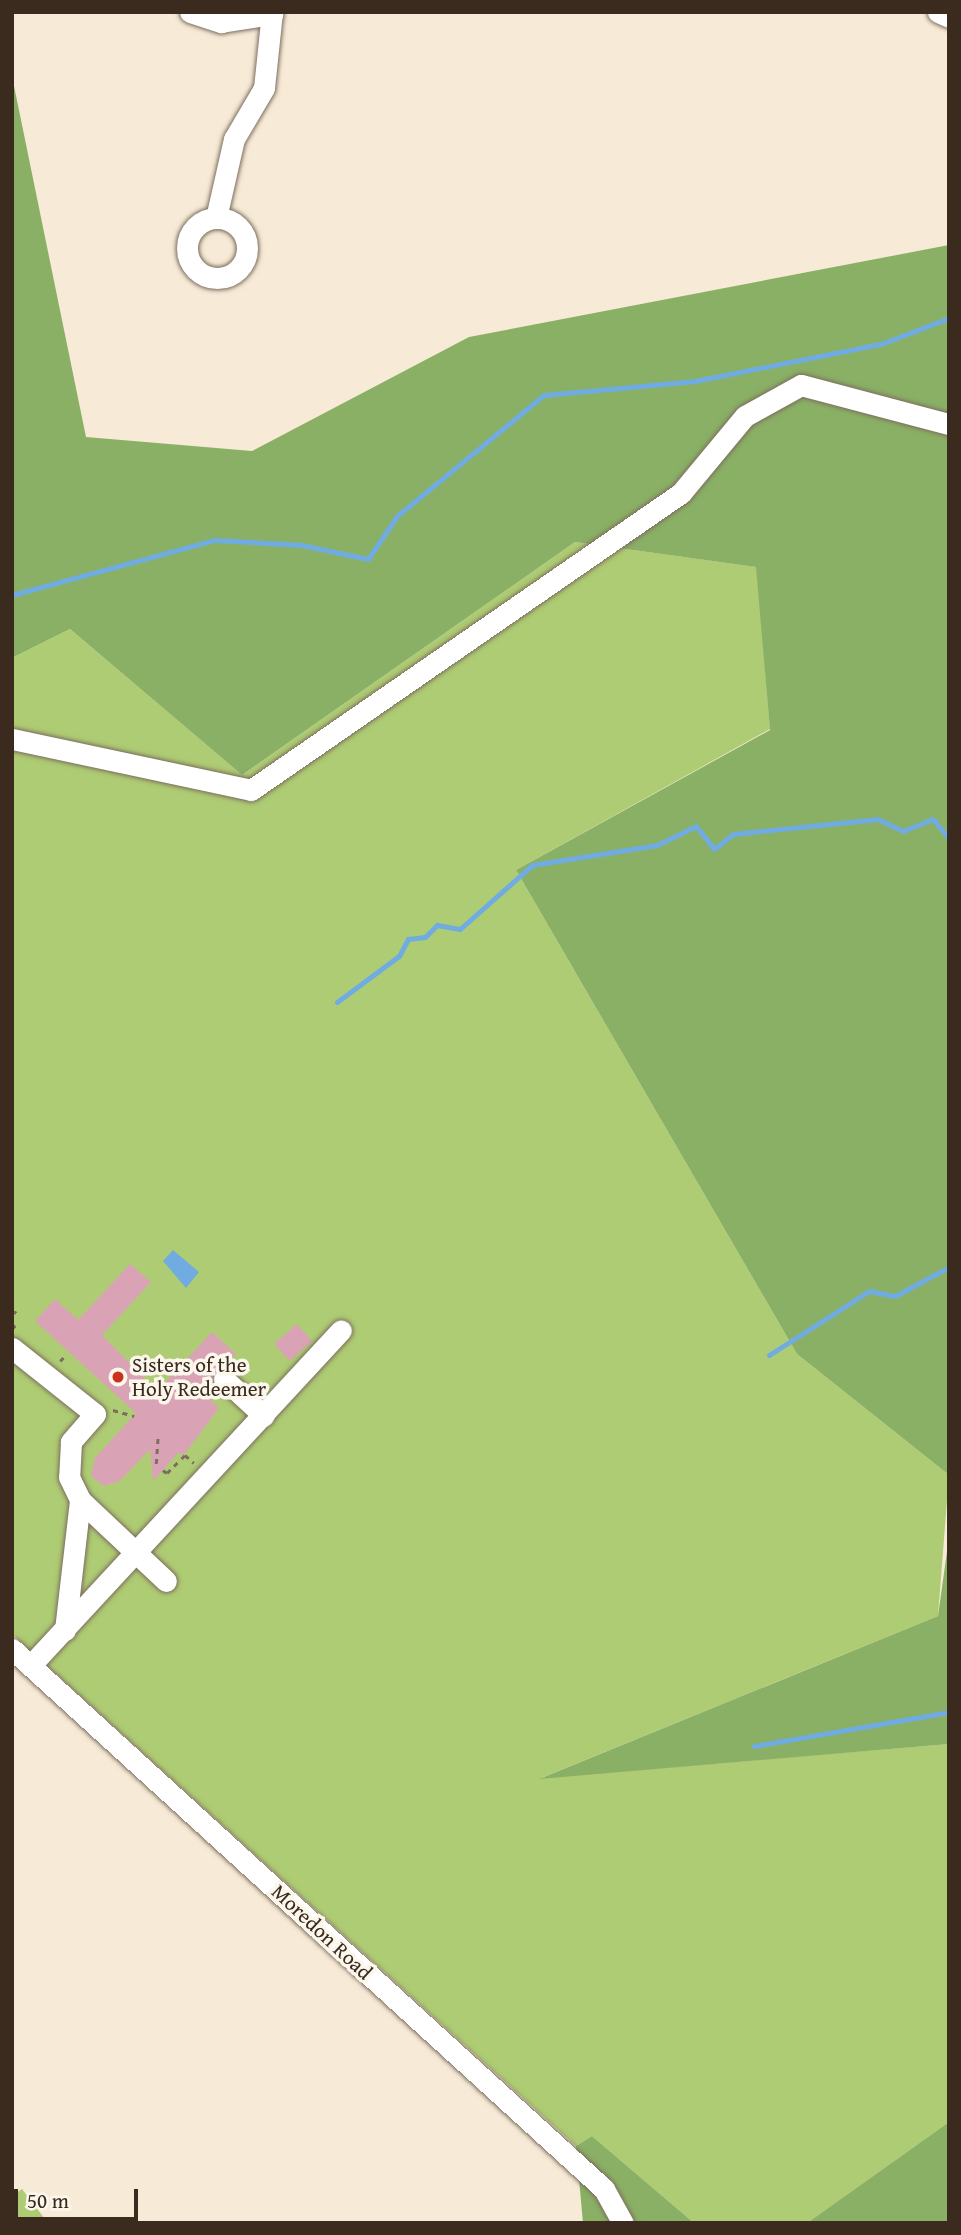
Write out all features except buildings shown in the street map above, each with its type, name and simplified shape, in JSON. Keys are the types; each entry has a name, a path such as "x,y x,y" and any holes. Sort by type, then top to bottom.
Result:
{"street":[{"path":"190,12 221,22 272,13 264,88 234,139 216,218"},
{"path":"939,12 949,16"},
{"path":"12,739 251,790 681,493 745,415 801,386 949,424"},
{"path":"31,1665 341,1330"},
{"path":"12,1348 95,1414 70,1450 69,1477 80,1500 166,1581"},
{"path":"224,1380 264,1416"},
{"path":"65,1630 80,1500"},
{"name":"Moredon Road","path":"12,1648 604,2189 623,2223"}],"path":[{"path":"12,1311 20,1314"},
{"path":"105,1415 116,1410 134,1416"},
{"path":"156,1464 158,1436"},
{"path":"163,1470 167,1473 185,1455 197,1466 191,1474 199,1485"}],"green space":[{"path":"12,76 86,437 252,451 469,337 949,245 949,1475 797,1354 516,870 770,730 756,567 575,542 242,775 70,629 12,658"},
{"path":"575,542 757,567 770,729 516,870 797,1354 949,1475 938,1616 541,1778 949,1744 949,2122 807,2223 694,2223 592,2136 576,2146 12,1634 12,658 70,629 242,775"},
{"path":"949,1537 949,1744 539,1779 938,1616"},
{"path":"949,2122 949,2223 807,2223"},
{"path":"592,2136 694,2223 583,2223 576,2146"},
{"path":"22,2189 48,2223 12,2223 12,2196"}],"water":[{"path":"173,1250 199,1272 186,1288 163,1261"}],"waterway":[{"path":"12,595 215,540 302,545 368,559 397,516 544,395 695,381 881,344 949,318"},
{"path":"337,1002 399,956 408,939 425,937 437,925 460,929 532,865 657,845 696,826 714,849 733,834 878,819 903,831 933,819 949,839"},
{"path":"769,1355 869,1291 895,1296 949,1267"},
{"path":"754,1746 949,1712"}],"place":[{"name":"Sisters of the Holy Redeemer","path":"118,1377"}]}
